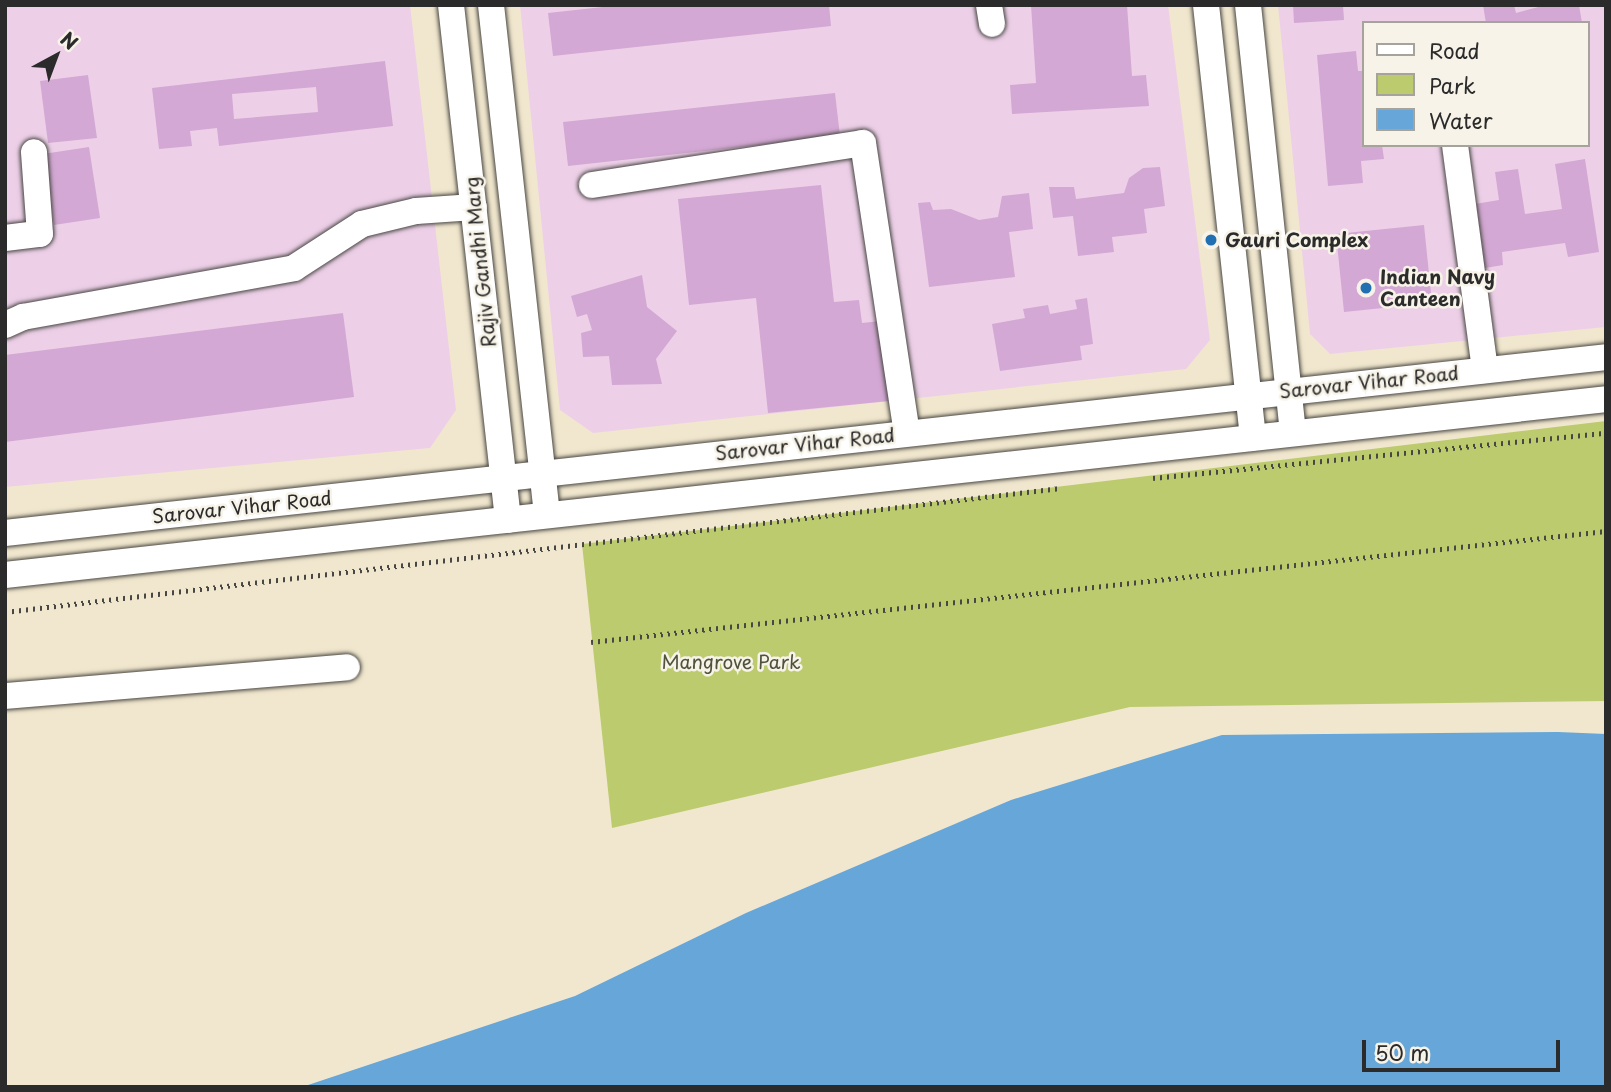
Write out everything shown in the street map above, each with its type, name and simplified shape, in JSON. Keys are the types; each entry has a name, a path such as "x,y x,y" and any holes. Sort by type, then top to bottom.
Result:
{"street":[{"name":"Rajiv Gandhi Marg","path":"451,5 508,520"},
{"name":"Rajiv Gandhi Marg","path":"491,5 547,515"},
{"path":"1206,5 1253,437"},
{"path":"1248,5 1293,432"},
{"path":"592,185 863,144 907,433"},
{"path":"1455,147 1485,370"},
{"path":"5,238 40,234 34,152"},
{"path":"5,325 23,317 294,268 362,224 416,211 474,207"},
{"name":"Sarovar Vihar Road","path":"7,525 503,478 1606,357"},
{"path":"5,575 1293,432 1606,400"},
{"path":"5,696 347,667"}],"path":[{"path":"1149,478 1606,433"},
{"path":"5,612 1066,488"},
{"path":"591,642 1606,531"}],"shaded area":[{"path":"5,5 410,5 456,410 430,448 5,487"},
{"path":"520,5 1168,5 1210,340 1186,369 593,433 560,410"},
{"path":"1278,5 1606,5 1606,327 1330,354 1310,334"}],"green space":[{"name":"Mangrove Park","path":"1606,421 1606,701 1130,707 612,828 582,544"}],"water":[{"path":"1558,732 1606,734 1606,1087 302,1087 575,996 746,913 1011,800 1222,735"}],"building":[{"path":"621,5 829,5 831,26 553,56 548,13"},
{"path":"1031,5 1127,5 1132,76 1146,75 1149,106 1012,114 1010,85 1036,83"},
{"path":"1293,5 1343,5 1344,20 1294,23"},
{"path":"1483,5 1514,5 1516,13 1546,5 1579,5 1582,21 1486,21"},
{"path":"1356,51 1358,71 1362,71 1362,147 1382,147 1384,159 1361,161 1363,183 1328,186 1317,55"},
{"path":"385,61 393,126 219,146 217,128 190,131 192,146 159,149 152,88","holes":["316,87 318,112 234,119 232,94"]},
{"path":"88,75 97,138 48,143 40,81"},
{"path":"835,93 840,136 568,166 563,122"},
{"path":"89,147 100,218 54,225 43,154"},
{"path":"1585,159 1599,252 1568,257 1565,243 1502,252 1503,265 1473,270 1463,206 1499,200 1495,172 1518,169 1525,214 1562,209 1555,164"},
{"path":"1160,167 1165,206 1144,209 1147,233 1112,237 1114,252 1078,256 1073,216 1053,218 1049,187 1074,187 1076,199 1124,193 1129,178 1143,168"},
{"path":"821,185 834,302 859,300 862,323 881,321 889,401 768,413 756,298 689,305 678,199"},
{"path":"1029,193 1033,229 1009,232 1015,277 929,287 918,203 930,202 933,210 951,209 979,220 998,217 1002,196"},
{"path":"1424,225 1432,303 1344,312 1336,234"},
{"path":"642,275 647,307 677,331 656,359 662,384 612,385 609,356 583,357 581,333 592,330 587,314 577,317 571,296"},
{"path":"1087,298 1093,344 1080,346 1082,360 1000,371 992,324 1025,318 1023,309 1048,305 1050,314 1077,309 1075,300"},
{"path":"343,313 354,397 5,442 5,355"}],"place":[{"name":"Gauri Complex","path":"1211,240"},
{"name":"Indian Navy Canteen","path":"1366,288"}]}
